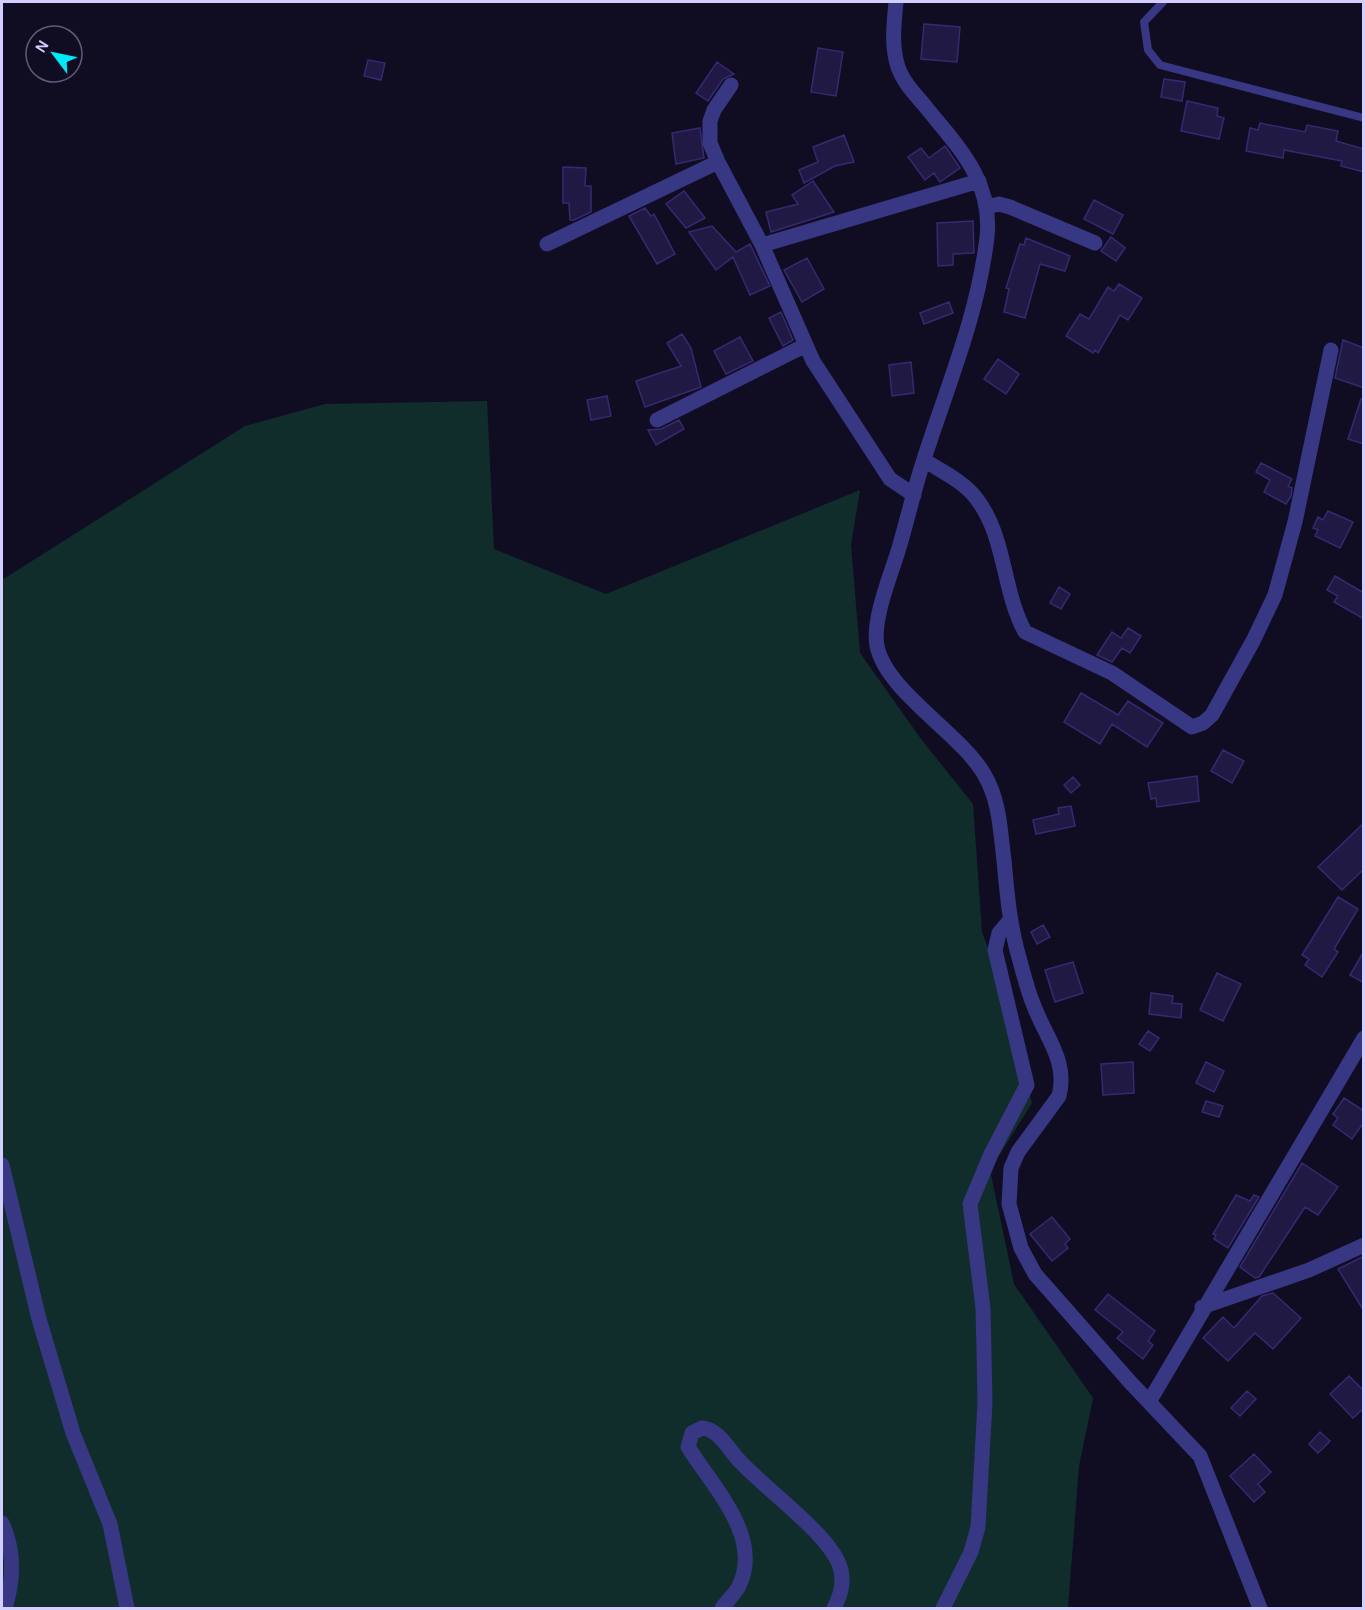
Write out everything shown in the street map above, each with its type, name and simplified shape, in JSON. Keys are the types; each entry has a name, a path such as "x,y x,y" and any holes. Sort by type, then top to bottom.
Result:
{"street":[{"path":"896,2 894,48 898,66 906,83 968,157 979,181 986,207 987,233 977,300 924,460 879,616 876,645 887,671 967,753 982,771 993,792 999,814 1010,920 1034,1007 1061,1062 1062,1085 1053,1106 1018,1152 1011,1168 1009,1204 1018,1237 1035,1274 1200,1456 1260,1608"},
{"path":"731,85 714,110 710,121 710,143 718,162 762,245 813,362 890,479 914,495"},
{"path":"547,244 718,162"},
{"path":"762,245 979,181"},
{"path":"986,207 999,204 1010,207 1095,243"},
{"path":"657,420 806,345"},
{"path":"924,460 957,480 976,498 993,528 1017,618 1025,632 1112,673 1192,727 1203,723 1212,715 1253,641 1275,595 1295,522 1331,350"},
{"path":"943,1608 971,1552 978,1527 985,1403 983,1308 970,1204 991,1154 1027,1085 995,950 999,933 1010,920"},
{"path":"1149,1402 1202,1307 1364,1038"},
{"path":"2,1165 39,1318 70,1422 110,1524 127,1608"},
{"path":"1202,1307 1309,1270 1364,1245"},
{"path":"722,1608 738,1587 743,1572 744,1540 739,1525 688,1447 692,1433 702,1428 712,1430 748,1471 801,1518 832,1552 842,1572 842,1583 834,1608"},
{"path":"2,1522 12,1559 11,1586 5,1608"}],"lane":[{"path":"1163,2 1144,22 1144,36 1148,50 1160,65 1364,118"}],"green space":[{"path":"487,401 494,549 606,594 860,490 851,545 860,653 921,739 973,804 982,932 1004,993 1032,1103 990,1170 1014,1284 1093,1398 1079,1466 1068,1608 2,1608 2,580 245,426 325,404"}],"building":[{"path":"924,24 960,27 957,62 921,59"},
{"path":"818,48 843,52 836,96 811,92"},
{"path":"368,60 385,63 381,80 364,76"},
{"path":"717,62 734,74 723,79 708,101 696,93"},
{"path":"1164,79 1185,82 1182,101 1161,97"},
{"path":"1187,101 1218,108 1217,116 1224,118 1219,139 1181,131"},
{"path":"1260,123 1305,132 1307,125 1338,131 1336,141 1364,149 1364,172 1341,166 1342,161 1284,150 1283,158 1246,151 1250,128 1258,130"},
{"path":"700,128 704,158 676,164 672,133"},
{"path":"844,135 854,162 835,166 804,183 799,170 818,162 813,147"},
{"path":"945,146 960,168 940,182 934,173 925,180 908,157 921,148 929,158"},
{"path":"563,167 586,168 585,186 591,186 591,212 574,220 570,220 569,203 563,203"},
{"path":"813,181 834,212 771,232 766,212 798,204 792,195"},
{"path":"684,191 705,218 686,228 666,204"},
{"path":"1094,200 1123,215 1113,234 1084,219"},
{"path":"645,208 651,216 654,214 675,254 657,264 629,216"},
{"path":"973,221 974,253 953,254 953,265 938,266 937,223"},
{"path":"712,226 736,252 750,244 770,286 750,295 733,257 716,270 689,232"},
{"path":"1111,237 1125,248 1116,261 1101,251"},
{"path":"1026,238 1070,256 1065,271 1040,264 1025,318 1004,312 1009,289 1006,288 1020,244 1024,245"},
{"path":"807,258 824,289 802,302 784,270"},
{"path":"1119,284 1142,298 1128,320 1120,315 1098,353 1095,350 1093,353 1066,336 1080,314 1089,319 1108,287 1114,291"},
{"path":"949,302 953,313 924,324 920,313"},
{"path":"781,312 793,340 783,346 769,318"},
{"path":"682,334 691,348 701,387 645,407 636,381 681,366 667,343"},
{"path":"740,337 753,361 726,374 714,351"},
{"path":"1343,340 1364,348 1364,388 1335,378"},
{"path":"998,359 1019,374 1006,394 984,379"},
{"path":"911,362 914,393 892,396 889,365"},
{"path":"607,396 611,416 591,420 587,400"},
{"path":"1361,399 1364,400 1364,444 1348,439"},
{"path":"679,420 684,429 656,445 648,430 661,429"},
{"path":"1261,463 1292,479 1288,486 1292,488 1291,496 1286,504 1264,492 1270,480 1256,472"},
{"path":"1328,511 1353,522 1340,548 1315,536 1318,530 1313,528 1318,517 1323,520"},
{"path":"1335,576 1364,593 1364,619 1334,602 1338,596 1327,590"},
{"path":"1059,587 1070,594 1061,609 1050,603"},
{"path":"1128,628 1141,636 1130,653 1122,648 1112,662 1097,655 1112,632 1121,638"},
{"path":"1081,693 1118,715 1128,701 1163,723 1147,747 1112,724 1100,744 1064,722"},
{"path":"1223,750 1244,761 1232,783 1211,771"},
{"path":"1197,776 1199,801 1157,807 1156,798 1151,799 1148,783"},
{"path":"1073,777 1080,785 1071,793 1064,785"},
{"path":"1071,806 1075,826 1036,834 1033,820 1059,814 1058,808"},
{"path":"1364,823 1364,869 1342,890 1318,867"},
{"path":"1338,897 1358,909 1334,949 1338,952 1322,977 1305,965 1309,959 1302,955"},
{"path":"1043,925 1050,937 1037,944 1031,932"},
{"path":"1364,951 1364,983 1350,975"},
{"path":"1073,962 1083,993 1055,1002 1045,970"},
{"path":"1217,973 1241,984 1223,1021 1200,1010"},
{"path":"1151,993 1173,996 1172,1003 1182,1004 1181,1018 1149,1014"},
{"path":"1148,1031 1159,1038 1150,1051 1139,1044"},
{"path":"1133,1062 1134,1093 1103,1095 1101,1064"},
{"path":"1206,1062 1224,1071 1214,1092 1196,1083"},
{"path":"1344,1098 1364,1111 1364,1122 1352,1139 1333,1125 1338,1118 1333,1114"},
{"path":"1206,1101 1223,1106 1219,1117 1202,1112"},
{"path":"1302,1163 1338,1187 1318,1215 1305,1207 1259,1277 1255,1278 1240,1267"},
{"path":"1236,1195 1250,1201 1254,1195 1259,1197 1228,1248 1214,1239 1216,1235 1213,1234"},
{"path":"1052,1217 1070,1239 1065,1244 1068,1248 1052,1261 1030,1234"},
{"path":"1364,1256 1364,1311 1338,1269"},
{"path":"1273,1293 1301,1318 1273,1349 1255,1333 1228,1361 1203,1338 1223,1317 1234,1328 1262,1296"},
{"path":"1108,1294 1155,1331 1148,1341 1153,1345 1143,1359 1117,1338 1123,1332 1095,1310"},
{"path":"1349,1376 1364,1391 1364,1408 1353,1418 1330,1394"},
{"path":"1247,1391 1256,1399 1240,1416 1231,1408"},
{"path":"1320,1432 1330,1441 1318,1453 1309,1444"},
{"path":"1254,1454 1271,1472 1258,1484 1265,1492 1254,1502 1230,1476"}]}
